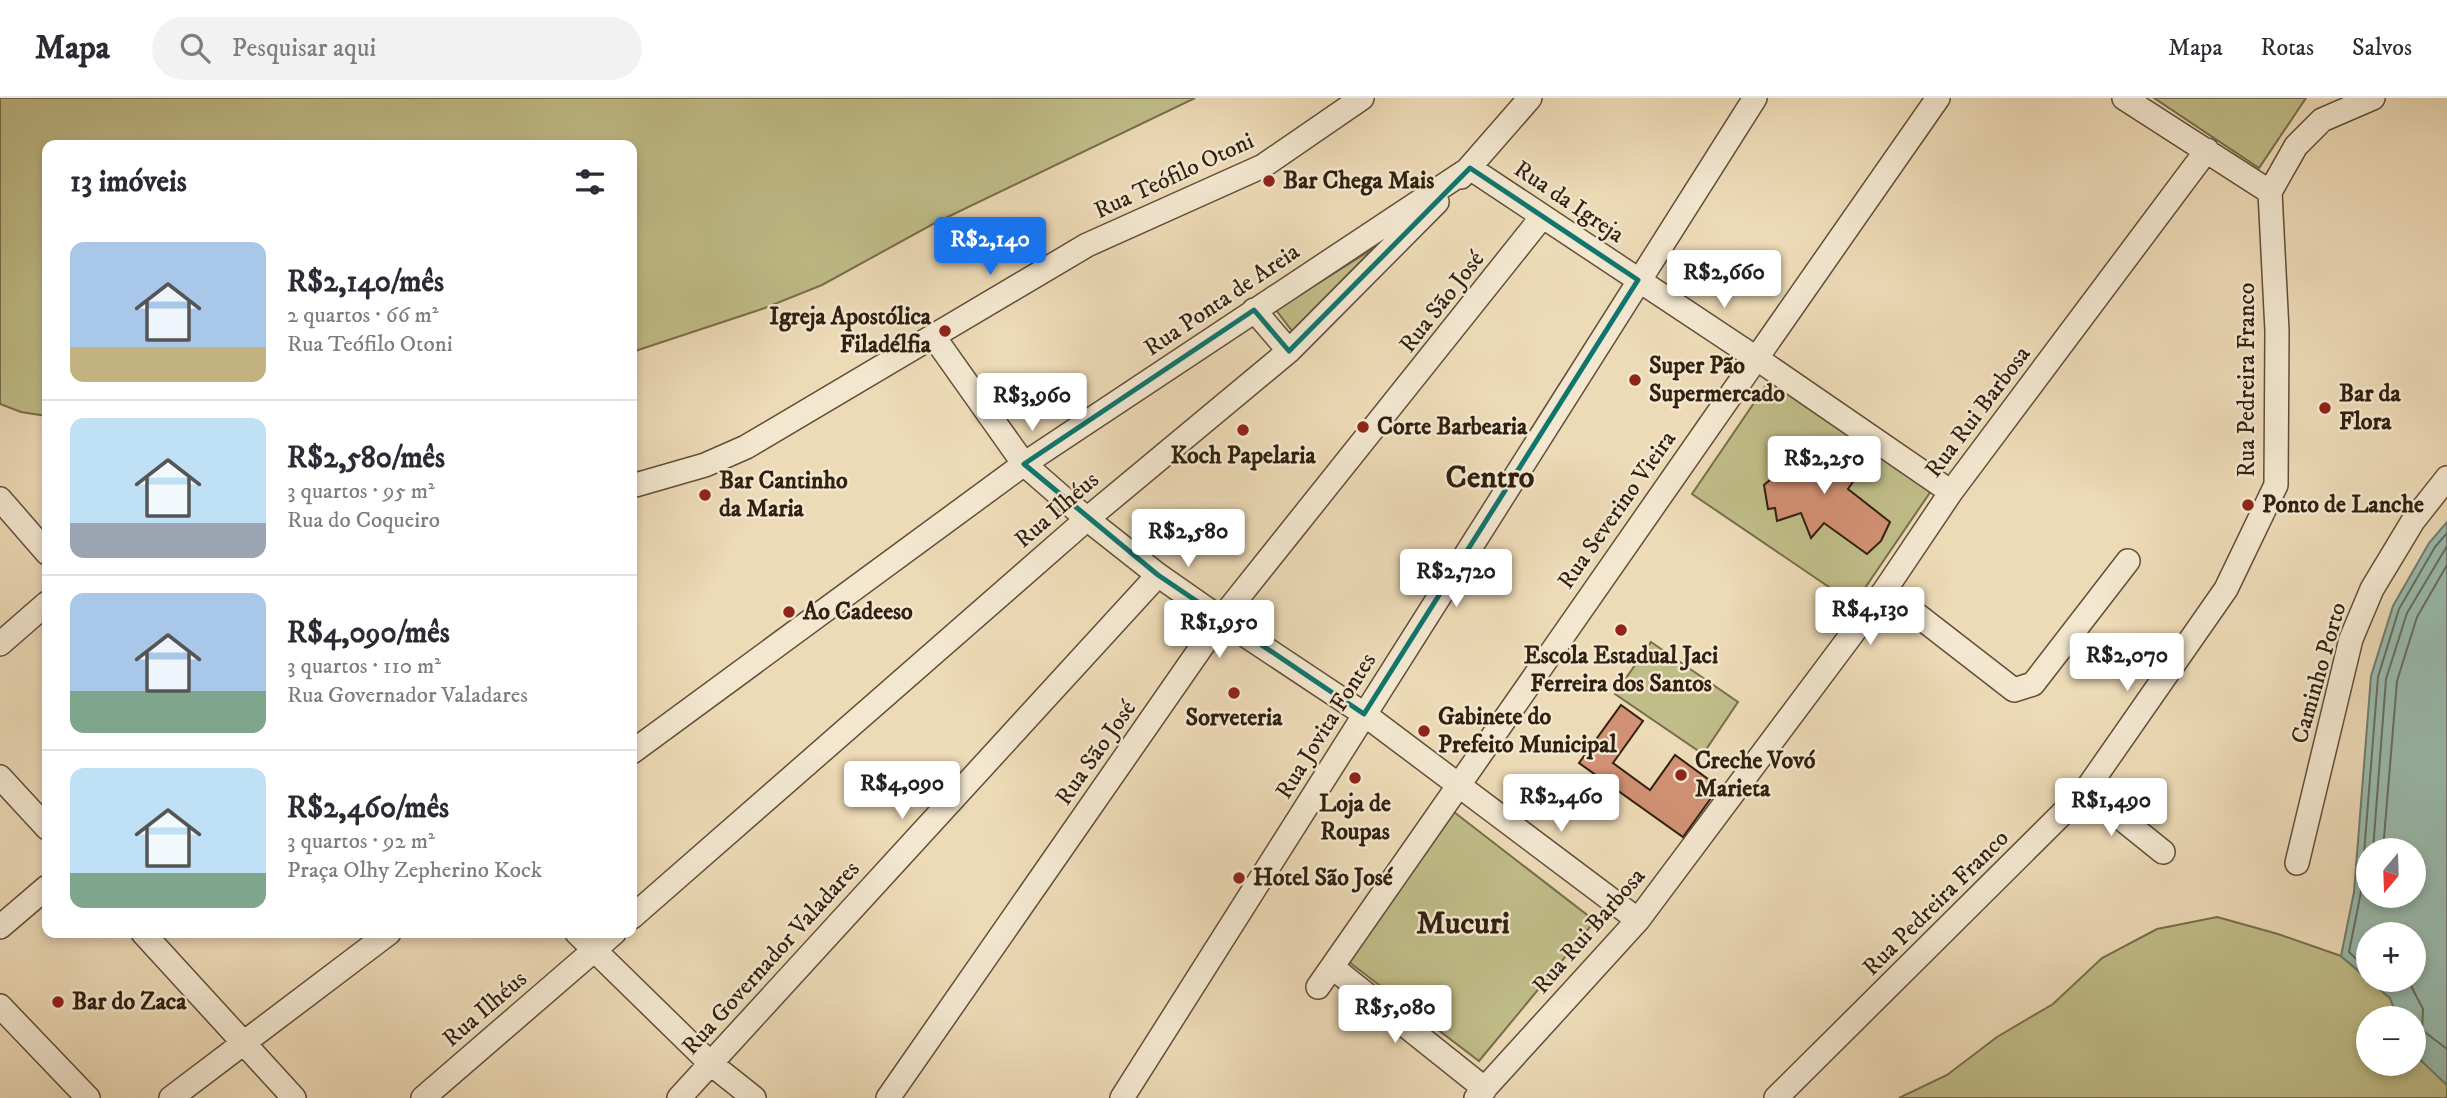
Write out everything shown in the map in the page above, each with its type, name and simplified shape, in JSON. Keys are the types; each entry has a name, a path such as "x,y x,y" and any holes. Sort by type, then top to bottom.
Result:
{"street":[{"name":"Rua Teófilo Otoni","path":"637,485 705,465 746,447 1087,245 1262,166 1362,98"},
{"name":"Rua Ilhéus","path":"637,913 1087,519 1289,351 1470,168 1531,98"},
{"name":"Rua Jovita Fontes","path":"1122,1098 1755,98"},
{"name":"Rua Severino Vieira","path":"1318,987 1938,98"},
{"path":"2124,98 2270,192 2296,146 2322,120 2373,98"},
{"name":"Rua Rui Barbosa","path":"1481,1093 1638,920 1885,590 1951,492 2207,150"},
{"name":"Rua da Igreja","path":"1470,168 1756,358 1951,492"},
{"name":"Rua Ponta de Areia","path":"637,748 1024,464 1470,168"},
{"name":"Rua Pedreira Franco","path":"1776,1098 2086,790 2226,589 2276,485 2277,331 2270,192"},
{"name":"Rua São José","path":"888,1098 1221,619 1542,217"},
{"path":"1254,310 1289,351"},
{"path":"934,337 1024,464 1087,519 1158,575 1364,714 1638,920"},
{"name":"Caminho Porto","path":"2297,863 2351,639 2372,589 2413,521 2447,478"},
{"path":"0,499 42,547"},
{"path":"1885,590 2014,690 2034,684 2128,561"},
{"name":"Rua Governador Valadares","path":"679,1098 1158,575"},
{"path":"0,644 42,607"},
{"path":"0,777 42,823"},
{"path":"2086,790 2163,852"},
{"path":"0,927 42,891"},
{"path":"147,938 294,1098"},
{"path":"171,1098 241,1042 382,938"},
{"path":"582,938 710,1063 754,1098"},
{"name":"Rua Ilhéus","path":"423,1098 608,938"},
{"path":"1332,967 1481,1093"},
{"path":"0,1006 88,1098"}],"highlighted area":[{"path":"1470,168 1638,280 1364,714 1158,575 1024,464 1254,310 1289,351"}],"shaded area":[{"path":"0,98 1195,98 933,224 822,285 762,309 637,350 637,140 42,140 42,415 21,412 0,404"},
{"path":"2154,98 2306,98 2259,168"},
{"path":"1374,248 1292,331 1276,310"},
{"path":"1769,381 1931,491 1854,604 1692,494"},
{"path":"1651,642 1738,702 1703,754 1615,694"},
{"path":"1454,812 1595,921 1479,1061 1349,962"},
{"path":"2217,917 2341,956 2356,969 2356,992 2383,992 2390,998 2393,1006 2356,1006 2356,1076 2426,1076 2426,1065 2447,1085 2447,1098 1899,1098 1947,1075 1997,1037 2053,1004 2102,958 2157,929"}],"water":[{"path":"2447,522 2447,1085 2426,1065 2426,1006 2393,1006 2390,998 2383,992 2426,992 2426,922 2356,922 2356,969 2341,956 2354,892 2356,867 2356,908 2426,908 2426,838 2358,838 2371,676 2393,606 2429,543"}],"building":[{"path":"1817,438 1828,444 1835,443 1839,468 1859,473 1848,489 1890,522 1881,541 1867,554 1824,523 1811,538 1801,513 1777,521 1775,508 1768,509 1764,485 1787,466 1801,439"},
{"name":"Creche Vovó Marieta","path":"1621,705 1643,721 1613,763 1650,790 1675,755 1719,787 1683,837 1579,763"}],"place":[{"name":"Bar Chega Mais","path":"1269,181"},
{"name":"Igreja Apostólica Filadélfia","path":"945,331"},
{"name":"Super Pão Supermercado","path":"1635,380"},
{"name":"Bar da Flora","path":"2325,408"},
{"name":"Corte Barbearia","path":"1363,427"},
{"name":"Koch Papelaria","path":"1243,430"},
{"name":"Bar Cantinho da Maria","path":"705,495"},
{"name":"Ponto de Lanche","path":"2248,505"},
{"name":"Ao Cadeeso","path":"789,612"},
{"name":"Escola Estadual Jaci Ferreira dos Santos","path":"1621,630"},
{"name":"Sorveteria","path":"1234,693"},
{"name":"Gabinete do Prefeito Municipal","path":"1424,731"},
{"name":"Creche Vovó Marieta","path":"1681,775"},
{"name":"Loja de Roupas","path":"1355,778"},
{"name":"Hotel São José","path":"1239,878"},
{"name":"Bar do Zaca","path":"58,1002"}],"district":[{"name":"Centro","path":"1490,478"},
{"name":"Mucuri","path":"1463,924"}]}
